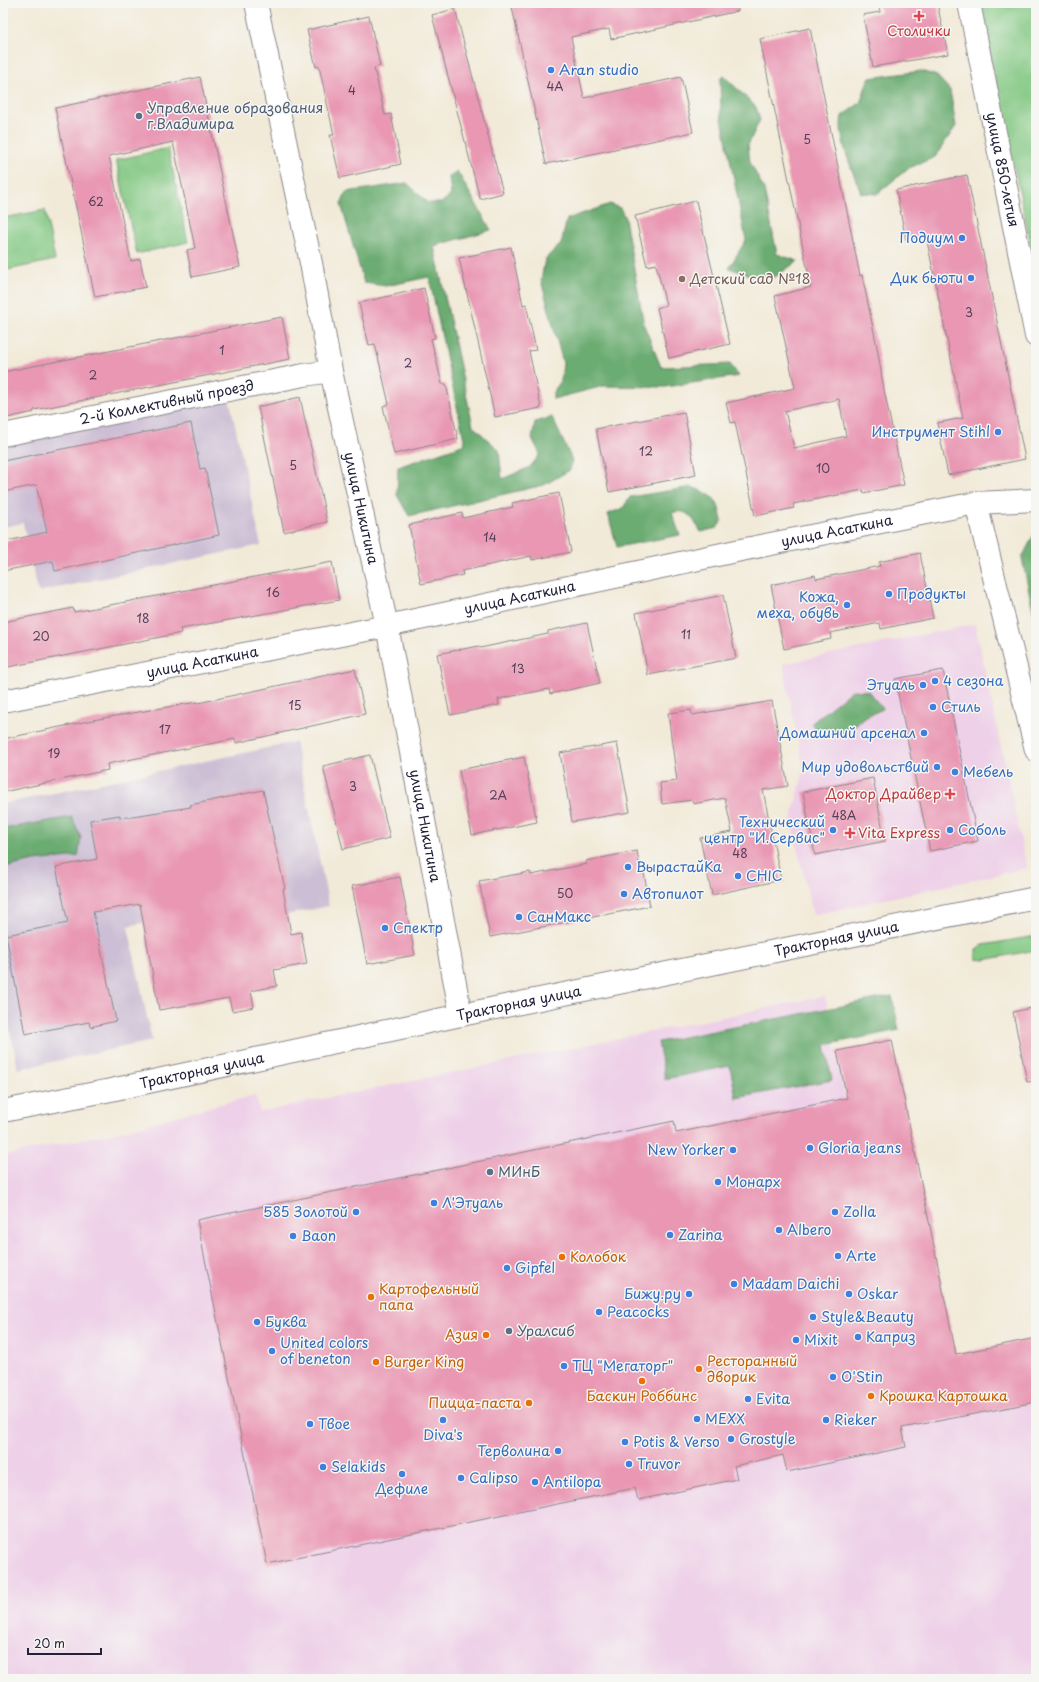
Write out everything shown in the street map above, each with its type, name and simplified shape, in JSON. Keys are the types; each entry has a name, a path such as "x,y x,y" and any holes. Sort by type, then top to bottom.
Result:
{"street":[{"name":"улица Никитина","path":"256,3 311,264 331,371 387,626 461,1015"},
{"name":"улица 850-летия","path":"969,3 1036,336"},
{"name":"2-й Коллективный проезд","path":"3,435 304,375 331,371"},
{"name":"улица Асаткина","path":"3,701 387,626 736,551 976,503 1036,500"},
{"path":"976,503 1036,750"},
{"name":"Тракторная улица","path":"3,1111 111,1090 461,1015 1036,898"}],"shaded area":[{"path":"229,397 261,545 38,592 23,523 3,527 3,445"},
{"path":"975,624 1027,868 813,915 791,821 804,770 783,664"},
{"path":"295,742 329,906 228,927 223,906 128,926 152,1041 18,1069 3,997 3,804"},
{"path":"825,996 913,1426 1036,1402 1036,1679 3,1679 3,1156 117,1132 255,1095 260,1112"}],"green space":[{"path":"979,3 1036,3 1036,269"},
{"path":"921,71 937,76 950,90 956,126 935,157 907,169 877,194 861,193 844,145 841,125 842,116 860,103 869,78"},
{"path":"724,76 756,107 760,120 748,145 750,162 764,189 777,254 798,261 775,277 755,277 729,268 746,240 721,114 720,79"},
{"path":"168,148 188,242 137,254 116,160"},
{"path":"457,171 491,230 434,246 473,426 499,450 502,479 530,467 540,454 532,438 535,422 552,417 572,460 570,470 544,485 409,516 397,495 398,467 465,444 429,277 386,286 364,283 341,204 346,192 407,183 428,203 441,203 451,195 449,177"},
{"path":"610,204 620,208 625,218 644,325 661,367 730,364 739,376 665,387 604,386 553,399 553,392 561,381 563,363 541,280 545,259 561,244 567,219"},
{"path":"45,210 55,260 3,271 3,218"},
{"path":"692,487 710,495 716,502 722,521 717,528 701,532 690,516 686,513 672,513 680,535 617,547 608,514 623,508 630,497"},
{"path":"1036,533 1036,625 1022,558 1034,534"},
{"path":"852,690 868,691 883,709 864,717 844,735 819,736 812,723"},
{"path":"72,817 81,838 78,856 34,861 3,868 3,829"},
{"path":"1036,936 1036,950 984,960 976,959 976,950 983,945"},
{"path":"892,996 899,1030 825,1045 832,1080 736,1098 730,1066 665,1079 658,1042"}],"building":[{"path":"530,3 737,3 738,11 611,39 609,29 571,37 584,98 681,77 693,132 546,164 512,7"},
{"path":"878,3 937,3 948,54 873,67 863,15 880,12"},
{"path":"455,9 503,193 480,199 432,15"},
{"path":"369,16 380,66 374,68 385,115 391,114 401,164 340,178 330,135 334,135 319,66 316,67 307,30"},
{"path":"810,28 860,276 862,275 877,347 884,390 904,485 864,493 863,490 793,504 794,508 755,516 735,422 731,423 726,403 795,388 775,296 811,287 760,39","holes":["839,399 846,436 794,448 785,411"]},
{"path":"200,77 240,267 192,277 187,250 195,248 173,142 109,156 131,261 140,259 146,287 95,297 55,108"},
{"path":"967,175 1025,459 948,475 937,423 963,418 926,236 906,240 896,190"},
{"path":"696,201 730,344 669,358 657,308 666,305 656,264 647,266 635,216"},
{"path":"511,247 523,305 526,304 536,350 529,351 541,408 495,417 459,258"},
{"path":"424,288 435,338 431,339 442,384 446,384 458,439 394,454 383,406 389,404 375,344 369,345 359,303"},
{"path":"282,317 290,359 34,410 34,412 3,419 3,372"},
{"path":"300,397 327,522 284,532 258,407"},
{"path":"684,412 696,475 609,492 596,429"},
{"path":"191,423 200,469 205,468 219,535 55,571 53,561 3,571 3,542 47,532 36,485 3,492 3,461"},
{"path":"559,493 571,552 532,560 531,556 462,571 463,575 421,584 409,525 462,513 463,518 513,507 512,503"},
{"path":"920,553 933,618 881,629 880,623 830,633 831,639 784,649 771,585 815,575 816,579 880,566 879,562"},
{"path":"332,562 339,600 180,629 181,633 3,668 3,622 73,608 74,612"},
{"path":"723,595 736,658 648,675 636,613"},
{"path":"587,623 600,683 550,694 549,689 498,699 499,705 450,715 437,654 479,646 480,648 548,634 548,631"},
{"path":"355,669 365,714 236,743 235,739 107,764 108,770 3,792 3,739 98,719 198,703"},
{"path":"943,670 978,841 930,851 895,679"},
{"path":"772,701 788,786 763,790 781,880 712,895 700,838 732,832 725,798 693,804 692,800 662,804 660,783 677,781 668,713 691,710 692,715"},
{"path":"617,743 630,812 572,822 560,753"},
{"path":"370,755 390,838 343,849 323,766"},
{"path":"524,757 537,822 472,835 459,770"},
{"path":"873,778 885,841 815,855 803,792"},
{"path":"263,790 285,889 283,889 291,934 301,932 307,964 274,970 277,986 251,991 254,1007 232,1011 229,998 159,1010 140,904 93,912 116,1021 90,1027 89,1022 25,1034 6,935 68,923 56,867 97,859 90,820 120,815 120,818 191,807 190,805"},
{"path":"637,851 641,874 644,873 650,906 490,937 479,881 530,872 531,875 587,864 586,861"},
{"path":"400,877 415,955 367,964 352,886"},
{"path":"1036,1007 1036,1081 1027,1082 1013,1012"},
{"name":"ТЦ \"Мегаторг\"","path":"892,1040 956,1354 1036,1338 1036,1402 902,1428 906,1447 787,1472 783,1455 734,1466 737,1479 638,1500 635,1488 267,1564 197,1220 674,1121 676,1133 847,1098 837,1051"}],"place":[{"name":"Столички","path":"919,16"},
{"name":"Aran studio","path":"551,70"},
{"name":"Управление образования г.Владимира","path":"139,116"},
{"name":"Подиум","path":"962,238"},
{"name":"Дик бьюти","path":"971,278"},
{"name":"Детский сад №18","path":"682,279"},
{"name":"Инструмент Stihl","path":"998,432"},
{"name":"Продукты","path":"889,594"},
{"name":"Кожа, меха, обувь","path":"847,605"},
{"name":"4 сезона","path":"935,681"},
{"name":"Этуаль","path":"923,685"},
{"name":"Стиль","path":"933,707"},
{"name":"Домашний арсенал","path":"924,733"},
{"name":"Мир удовольствий","path":"937,767"},
{"name":"Мебель","path":"955,772"},
{"name":"Доктор Драйвер","path":"950,794"},
{"name":"Технический центр \"И.Сервис\"","path":"833,830"},
{"name":"Соболь","path":"950,830"},
{"name":"Vita Express","path":"850,833"},
{"name":"ВырастайКа","path":"628,867"},
{"name":"CHIC","path":"738,876"},
{"name":"Автопилот","path":"624,894"},
{"name":"СанМакс","path":"519,917"},
{"name":"Спектр","path":"385,928"},
{"name":"Gloria jeans","path":"810,1148"},
{"name":"New Yorker","path":"733,1150"},
{"name":"МИнБ","path":"490,1172"},
{"name":"Монарх","path":"718,1182"},
{"name":"Л'Этуаль","path":"434,1203"},
{"name":"585 Золотой","path":"356,1212"},
{"name":"Zolla","path":"835,1212"},
{"name":"Albero","path":"779,1230"},
{"name":"Zarina","path":"670,1235"},
{"name":"Baon","path":"293,1236"},
{"name":"Arte","path":"838,1256"},
{"name":"Колобок","path":"562,1257"},
{"name":"Gipfel","path":"507,1268"},
{"name":"Madam Daichi","path":"734,1284"},
{"name":"Бижу.ру","path":"689,1294"},
{"name":"Oskar","path":"849,1294"},
{"name":"Картофельный папа","path":"371,1297"},
{"name":"Peacocks","path":"599,1312"},
{"name":"Style&Beauty","path":"813,1317"},
{"name":"Буква","path":"257,1322"},
{"name":"Уралсиб","path":"509,1331"},
{"name":"Азия","path":"486,1335"},
{"name":"Каприз","path":"858,1337"},
{"name":"Mixit","path":"796,1340"},
{"name":"United colors of beneton","path":"272,1351"},
{"name":"Burger King","path":"376,1362"},
{"name":"ТЦ \"Мегаторг\"","path":"564,1366"},
{"name":"Ресторанный дворик","path":"699,1369"},
{"name":"O'Stin","path":"833,1377"},
{"name":"Баскин Роббинс","path":"642,1381"},
{"name":"Крошка Картошка","path":"871,1396"},
{"name":"Evita","path":"748,1399"},
{"name":"Пицца-паста","path":"529,1403"},
{"name":"MEXX","path":"697,1419"},
{"name":"Diva's","path":"443,1420"},
{"name":"Rieker","path":"826,1420"},
{"name":"Твое","path":"310,1424"},
{"name":"Grostyle","path":"731,1439"},
{"name":"Potis & Verso","path":"625,1442"},
{"name":"Терволина","path":"558,1451"},
{"name":"Truvor","path":"629,1464"},
{"name":"Selakids","path":"323,1467"},
{"name":"Дефиле","path":"402,1474"},
{"name":"Calipso","path":"461,1478"},
{"name":"Antilopa","path":"535,1482"}]}
